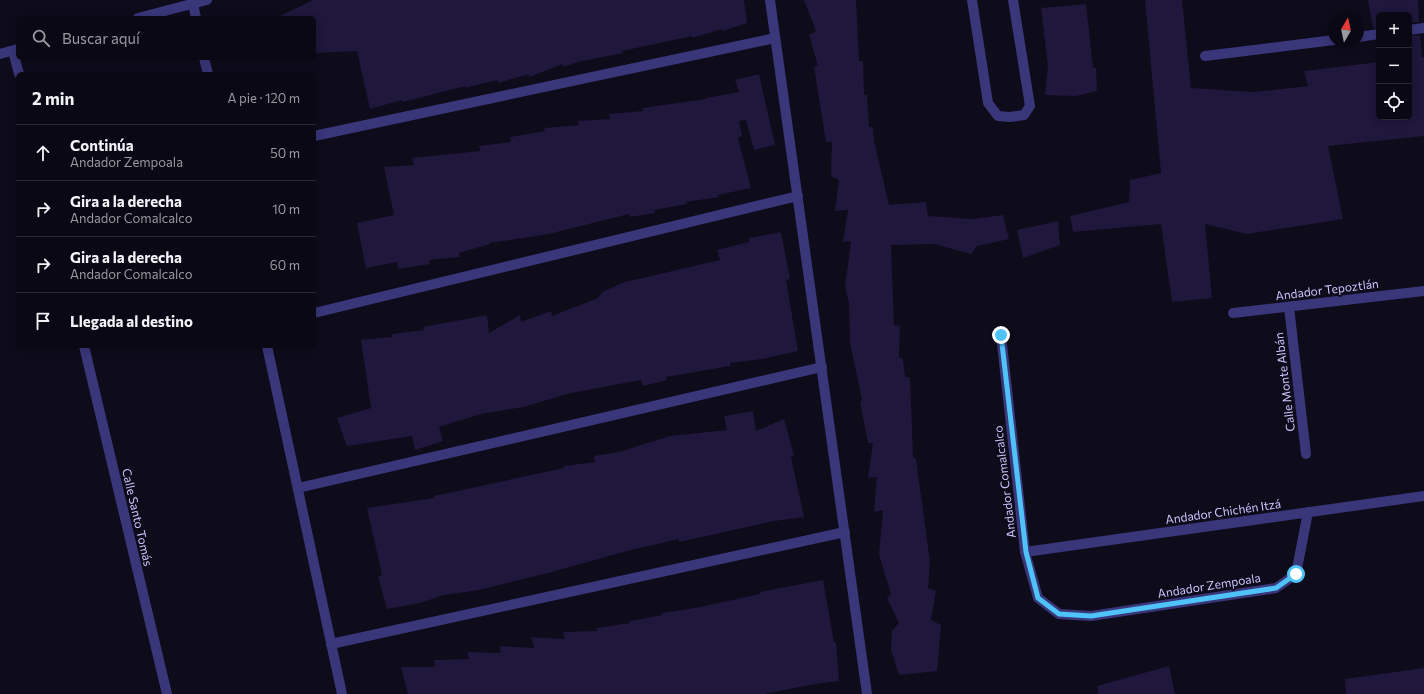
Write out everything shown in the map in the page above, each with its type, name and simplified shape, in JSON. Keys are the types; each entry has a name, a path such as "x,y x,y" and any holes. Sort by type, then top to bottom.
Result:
{"street":[{"path":"146,16 207,0"},
{"path":"770,0 845,532 865,693"},
{"path":"972,0 988,103 998,116 1010,117 1024,115 1030,106 1013,0"},
{"path":"193,4 196,16"},
{"path":"1412,30 1424,28"},
{"path":"1364,36 1376,34"},
{"path":"316,136 775,38"},
{"path":"1205,56 1328,41"},
{"path":"0,54 15,50"},
{"path":"16,60 18,72"},
{"path":"204,60 208,72"},
{"path":"316,312 798,196"},
{"name":"Andador Tepoztlán","path":"1233,313 1424,291"},
{"name":"Calle Monte Albán","path":"1289,307 1306,454"},
{"name":"Andador Comalcalco","path":"1001,335 1026,552 1038,598 1059,614"},
{"name":"Calle Santo Tomás","path":"84,348 167,694"},
{"path":"267,348 342,694"},
{"path":"298,488 822,367"},
{"name":"Andador Chichén Itzá","path":"1026,552 1424,496"},
{"name":"Andador Zempoala","path":"1059,614 1091,616 1276,588 1296,574 1308,512"},
{"path":"331,644 845,532"}],"building":[{"path":"313,0 744,0 747,23 722,31 722,29 692,38 692,36 622,51 623,53 578,62 563,67 563,64 529,77 529,74 498,83 497,80 465,88 465,86 403,102 402,100 370,109 357,51 316,53 316,16 280,16"},
{"path":"804,0 856,0 859,61 863,61 864,95 867,95 869,127 873,127 874,141 889,205 926,202 928,216 973,219 1003,215 1009,239 977,246 971,254 934,244 891,245 894,325 900,326 899,357 903,359 905,377 910,377 913,457 916,459 930,562 928,588 936,591 931,620 941,625 937,671 899,675 891,650 892,631 899,623 887,598 891,594 879,554 883,510 874,512 877,477 868,478 873,443 868,443 860,402 862,400 850,343 849,303 845,287 851,241 843,242 848,210 835,211 839,180 831,176 832,142 826,142 814,67 818,66 809,35 816,31"},
{"path":"1145,0 1182,0 1191,88 1253,92 1308,86 1304,71 1376,62 1376,120 1412,120 1412,36 1420,35 1422,57 1424,57 1424,136 1328,146 1343,219 1247,234 1205,224 1212,298 1172,302 1161,224 1073,232 1070,216 1129,202 1130,180 1161,173"},
{"path":"1368,0 1418,0 1419,22 1412,23 1412,12 1376,12 1376,28 1373,28"},
{"path":"1086,4 1093,68 1096,68 1097,91 1076,96 1045,95 1048,66 1041,8"},
{"path":"759,74 775,145 754,150 746,120 739,121 742,136 738,138 751,188 718,195 719,197 686,202 687,204 654,210 655,213 630,217 629,214 549,234 490,243 459,253 460,257 429,260 430,264 398,269 397,262 366,268 357,223 394,215 384,167 414,165 412,158 480,151 479,146 511,142 510,137 545,131 544,128 579,125 578,121 610,119 609,114 643,111 642,108 706,99 739,92 735,80"},
{"path":"1058,221 1060,245 1023,258 1017,230"},
{"path":"781,232 790,279 786,280 798,351 762,359 730,363 730,366 666,377 667,380 643,386 641,380 571,393 523,407 481,414 439,427 443,441 415,450 412,436 347,446 337,418 371,408 361,340 392,337 392,334 424,330 423,327 487,315 489,333 520,315 521,322 551,311 552,316 598,298 602,292 625,282 720,260 717,250 749,242 749,238"},
{"path":"753,411 756,431 784,419 794,455 791,457 804,517 774,521 679,542 679,539 631,550 479,590 444,595 420,603 387,609 378,577 382,575 367,508 434,498 434,496 564,468 564,466 595,462 594,456 619,452 670,436 727,430 724,416"},
{"path":"823,580 834,642 836,642 839,681 764,694 408,694 401,667 435,667 434,660 469,659 467,652 501,653 500,646 534,648 531,637 565,639 563,632 597,631 597,628 630,623 630,621 662,615 662,613 695,608 760,594 760,592"},
{"path":"1169,666 1175,694 1098,694 1097,686"},
{"path":"1424,668 1424,694 1346,694 1345,679"}],"route":[{"path":"1001,335 1026,552 1038,598 1059,614 1091,616 1276,588 1296,574"}]}
